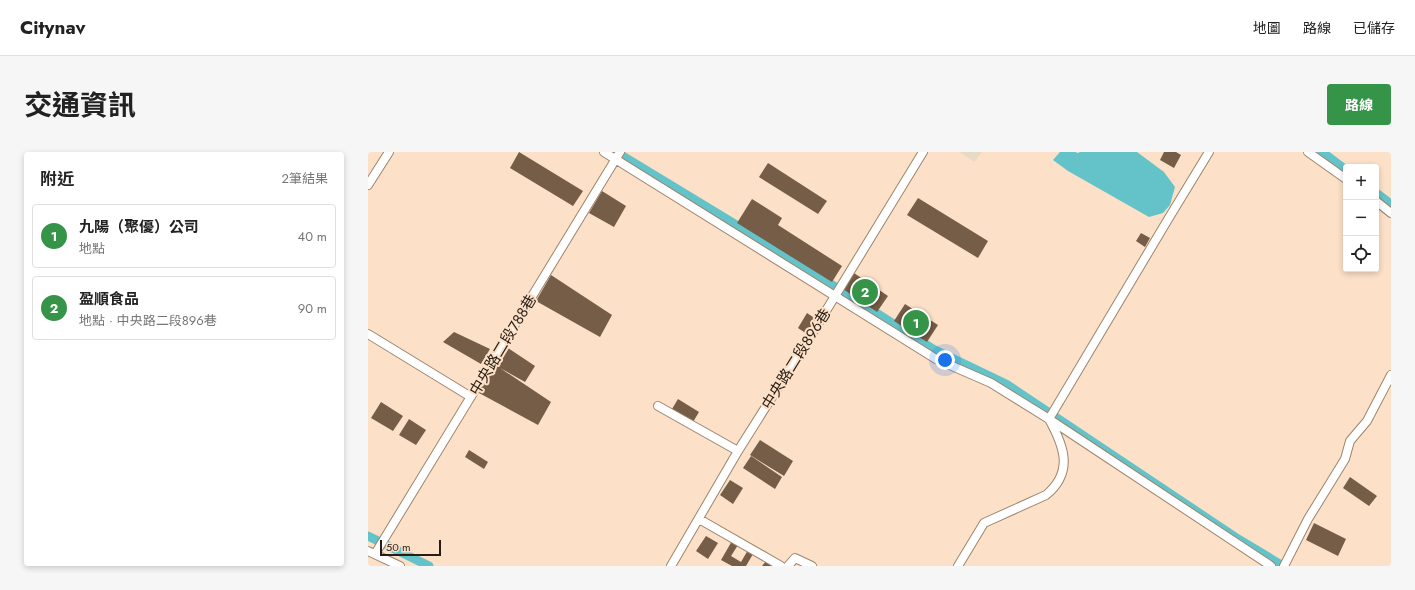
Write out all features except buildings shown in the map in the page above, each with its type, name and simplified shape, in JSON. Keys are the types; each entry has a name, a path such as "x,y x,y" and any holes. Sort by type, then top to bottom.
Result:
{"street":[{"path":"368,185 389,152"},
{"path":"604,152 618,156 835,296 936,359 990,383 1049,419 1271,566"},
{"name":"中央路二段896巷","path":"671,566 738,451 923,152"},
{"path":"1049,419 1166,221 1209,152"},
{"path":"1308,152 1343,177"},
{"name":"中央路二段788巷","path":"372,553 386,537 618,156"},
{"path":"1379,203 1391,213"},
{"path":"368,334 471,397"},
{"path":"1284,566 1308,518 1345,459 1350,441 1367,421 1391,375"},
{"path":"658,406 738,451"},
{"path":"958,566 984,523 1046,495 1053,489 1060,478 1063,466 1063,446 1049,419"},
{"path":"699,519 780,566"},
{"path":"372,553 400,566"},
{"path":"788,566 795,558 812,566"}],"shaded area":[{"path":"960,152 982,152 974,162"}],"water":[{"path":"1060,152 1137,152 1164,172 1175,187 1170,205 1163,213 1149,217 1068,171 1053,160"}],"waterway":[{"path":"616,152 771,246 933,349 1006,384 1235,537 1283,566"},
{"path":"1322,152 1343,168"},
{"path":"1379,195 1391,204"},
{"path":"368,536 429,566"}],"place":[{"name":"盈順食品","path":"865,292"},
{"name":"九陽（聚優）公司","path":"916,323"}]}
